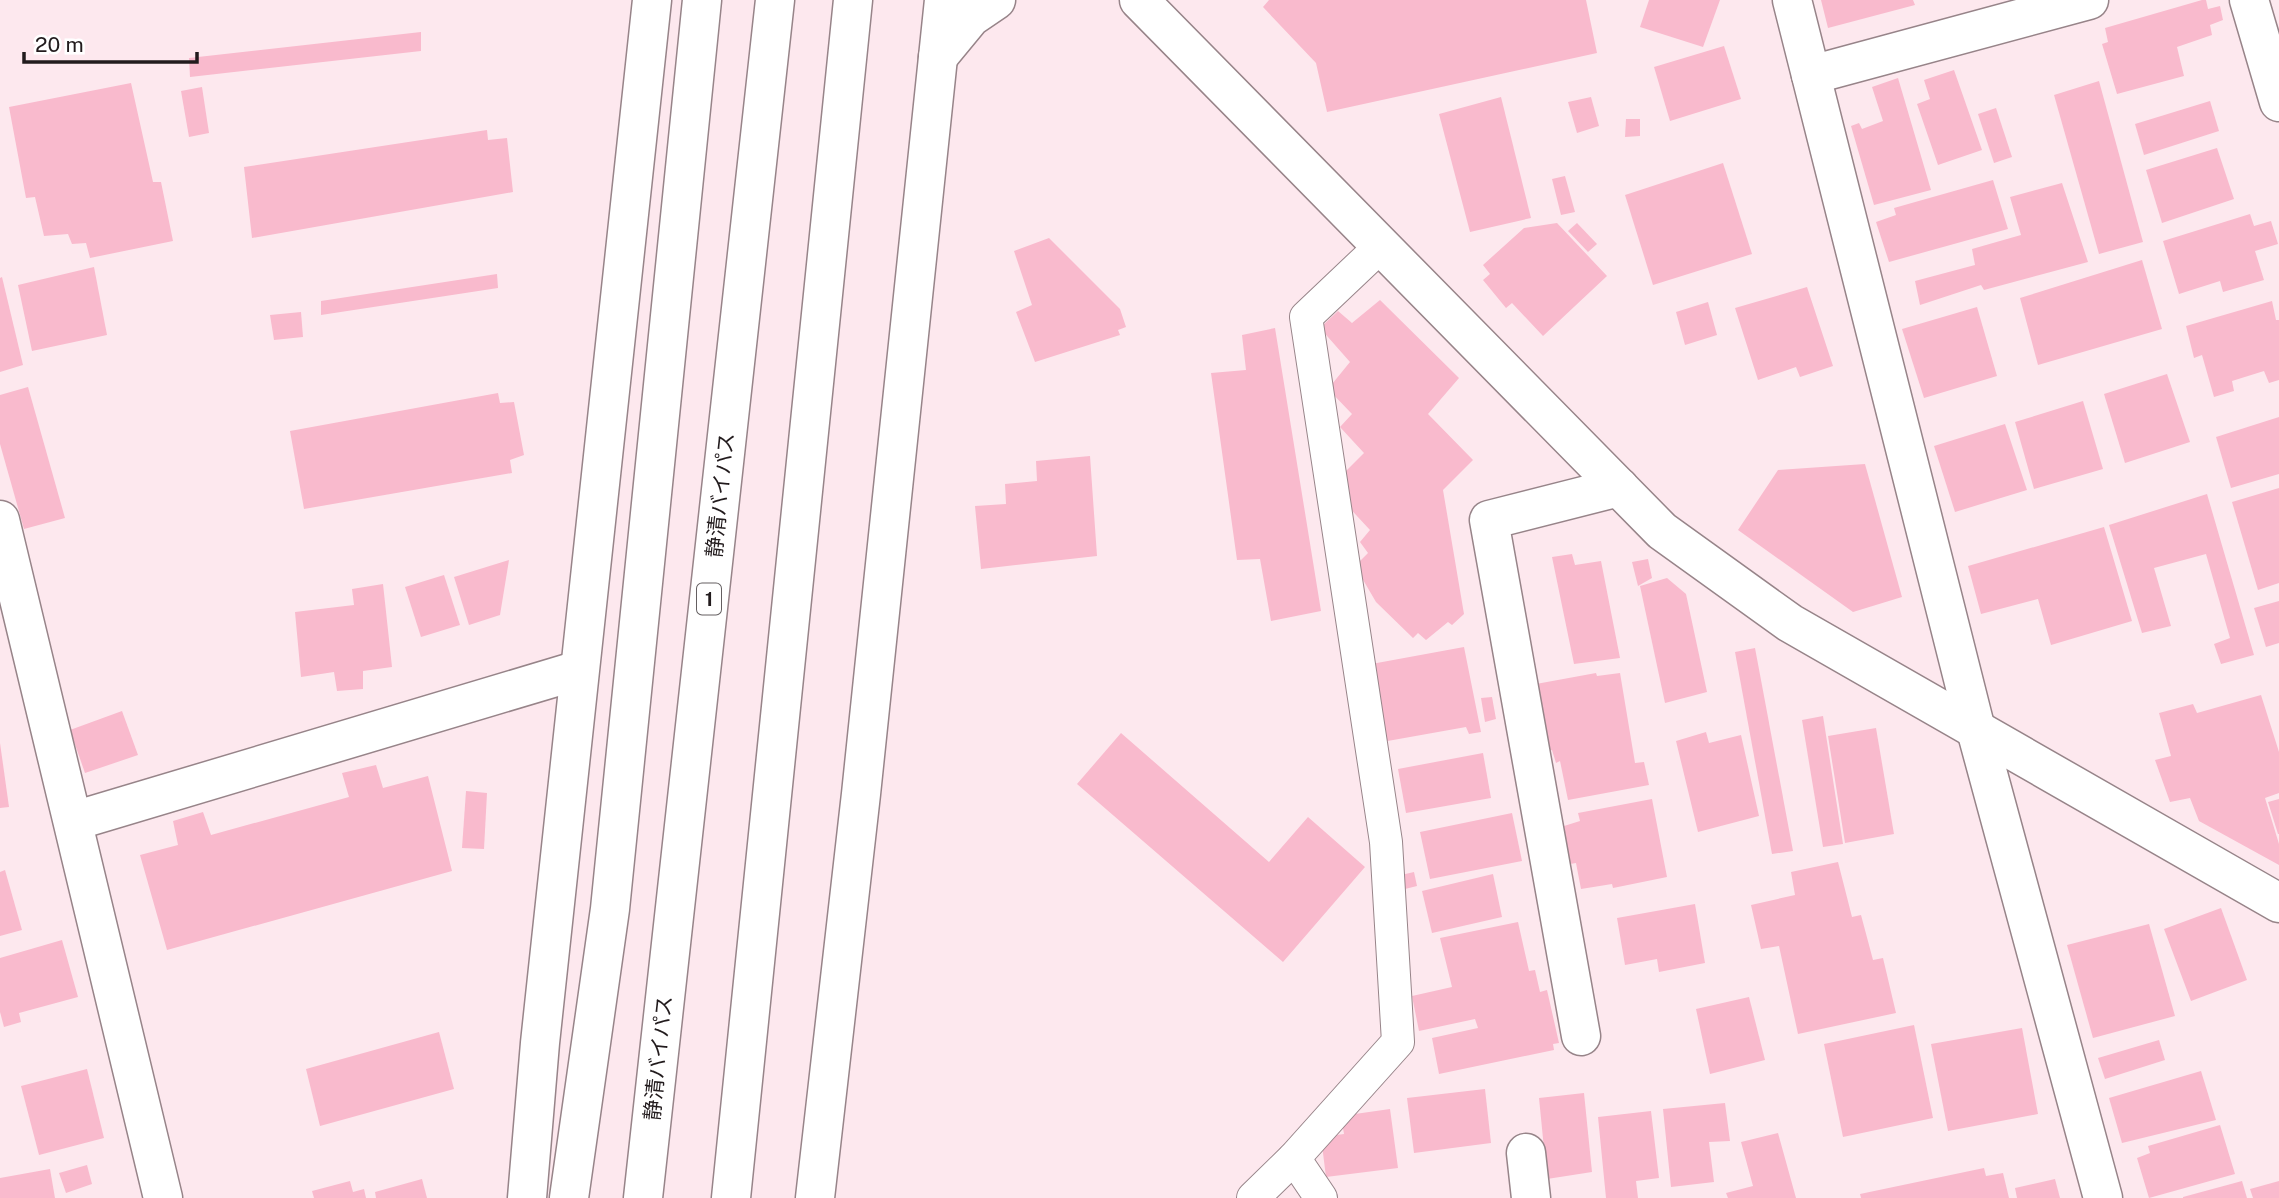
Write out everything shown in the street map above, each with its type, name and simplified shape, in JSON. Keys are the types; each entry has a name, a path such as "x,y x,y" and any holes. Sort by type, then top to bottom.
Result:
{"main road":[{"path":"527,1198 540,1043 652,0"},
{"path":"569,1198 610,909 702,0"},
{"name":"静清バイパス","path":"643,1198 775,0"},
{"path":"731,1198 853,0"},
{"path":"815,1198 863,780 944,0"},
{"path":"938,57 971,17 996,0"},
{"path":"1139,0 1662,531 1790,624 1975,726 2279,902"},
{"path":"1792,0 1975,726 2103,1198"},
{"path":"1811,75 2089,0"},
{"path":"2249,0 2279,102"},
{"path":"1581,1036 1489,520 1619,487"},
{"path":"0,520 163,1198"},
{"path":"74,821 579,670"},
{"path":"1526,1153 1531,1198"}],"lane":[{"path":"1253,1198 1294,1158 1398,1042 1386,842 1306,317 1381,246"},
{"path":"1294,1158 1321,1198"}],"building":[{"path":"1269,0 1586,0 1597,53 1327,112 1316,63 1263,7"},
{"path":"1649,0 1720,0 1703,47 1640,27"},
{"path":"1821,0 1913,0 1915,5 1828,28"},
{"path":"2206,0 2208,9 2220,6 2223,20 2210,25 2212,35 2177,47 2184,76 2117,94 2102,44 2108,42 2105,28"},
{"path":"421,32 421,51 190,77 189,58"},
{"path":"1724,46 1741,99 1670,121 1654,67"},
{"path":"1954,70 1982,150 1938,165 1917,104 1930,99 1924,80"},
{"path":"1898,78 1931,190 1874,205 1851,126 1859,123 1862,129 1883,121 1872,87"},
{"path":"2099,81 2143,242 2099,254 2054,95"},
{"path":"131,83 153,182 161,182 173,241 90,258 86,243 72,244 68,234 44,236 35,197 26,198 9,107"},
{"path":"202,87 209,133 189,137 181,91"},
{"path":"1501,97 1531,218 1470,232 1439,114"},
{"path":"1591,97 1599,126 1577,133 1568,102"},
{"path":"2210,101 2219,131 2144,155 2135,124"},
{"path":"1996,108 2012,157 1994,163 1978,114"},
{"path":"1626,119 1640,119 1640,136 1625,137"},
{"path":"487,130 488,140 507,138 513,192 252,238 244,167"},
{"path":"2217,148 2234,199 2162,223 2146,170"},
{"path":"1723,163 1752,254 1653,285 1625,195"},
{"path":"1565,176 1575,212 1561,215 1552,179"},
{"path":"1993,180 2008,229 1889,262 1876,222 1896,215 1894,208"},
{"path":"2062,183 2088,262 1984,290 1981,285 1920,305 1915,281 1975,265 1972,249 2021,235 2010,197"},
{"path":"2250,214 2254,226 2271,221 2278,244 2255,251 2264,280 2223,292 2220,281 2179,294 2163,241"},
{"path":"1557,223 1607,276 1543,336 1512,303 1506,308 1483,280 1490,274 1483,265 1524,228"},
{"path":"1577,223 1597,244 1588,252 1568,231"},
{"path":"1049,238 1120,309 1126,327 1118,330 1120,335 1035,362 1016,312 1032,305 1014,251"},
{"path":"2142,260 2162,329 2038,365 2020,298"},
{"path":"94,267 107,335 32,351 18,285"},
{"path":"497,274 498,288 321,315 321,301"},
{"path":"2,277 23,365 0,372 0,278"},
{"path":"1807,287 1833,366 1800,377 1796,367 1758,380 1735,308"},
{"path":"1380,300 1459,378 1428,414 1473,460 1443,490 1464,614 1452,625 1448,622 1426,640 1418,633 1413,638 1376,602 1355,566 1368,553 1360,542 1370,530 1344,502 1340,477 1364,453 1340,427 1352,414 1328,389 1350,362 1320,328 1338,311 1352,323"},
{"path":"2272,301 2276,320 2279,320 2279,380 2269,383 2264,371 2232,381 2234,391 2214,397 2202,355 2194,358 2186,326"},
{"path":"1708,302 1717,335 1685,345 1676,312"},
{"path":"1977,307 1997,376 1924,398 1902,329"},
{"path":"301,312 303,337 274,340 270,315"},
{"path":"1275,328 1321,611 1271,621 1260,559 1237,560 1211,373 1246,370 1242,335"},
{"path":"2167,374 2190,442 2125,463 2104,394"},
{"path":"28,387 65,518 24,529 0,444 0,395"},
{"path":"498,393 500,403 514,402 524,455 510,460 512,473 304,509 290,431"},
{"path":"2083,401 2103,469 2034,489 2015,422"},
{"path":"2279,417 2279,474 2231,488 2216,437"},
{"path":"2005,424 2027,490 1955,512 1934,446"},
{"path":"1090,456 1097,556 981,569 975,506 1006,504 1005,484 1037,481 1036,461"},
{"path":"1865,464 1902,597 1853,612 1738,530 1778,470"},
{"path":"2279,488 2279,583 2258,590 2232,502"},
{"path":"2207,494 2254,655 2221,664 2214,644 2230,638 2206,554 2154,568 2171,626 2142,633 2109,525"},
{"path":"2104,527 2132,621 2051,645 2038,599 1981,614 1968,566"},
{"path":"1572,554 1575,565 1601,561 1620,658 1574,664 1552,557"},
{"path":"1648,559 1652,578 1638,586 1632,562"},
{"path":"509,560 500,615 469,625 454,577"},
{"path":"444,575 460,625 421,637 405,587"},
{"path":"1667,578 1686,594 1707,692 1665,703 1640,586"},
{"path":"383,584 392,667 363,671 363,689 337,691 334,672 301,677 295,612 354,605 352,589"},
{"path":"2279,601 2279,643 2266,647 2254,608"},
{"path":"1464,647 1481,732 1469,734 1466,727 1382,742 1366,665"},
{"path":"1755,648 1793,851 1772,854 1735,652"},
{"path":"1596,673 1597,676 1620,673 1635,763 1644,762 1649,785 1568,800 1560,761 1556,763 1552,750 1549,751 1536,684"},
{"path":"2261,695 2279,752 2279,793 2265,798 2279,844 2279,865 2199,821 2190,798 2170,802 2155,760 2171,756 2159,713 2193,704 2197,713"},
{"path":"1492,697 1496,719 1485,722 1481,698"},
{"path":"122,711 138,755 85,773 70,730"},
{"path":"1823,716 1843,844 1823,847 1802,720"},
{"path":"1876,728 1894,834 1845,843 1828,736"},
{"path":"1706,732 1709,743 1741,735 1759,816 1698,832 1676,741"},
{"path":"1121,733 1269,862 1308,817 1365,867 1283,962 1077,784"},
{"path":"0,743 9,807 0,808"},
{"path":"1483,753 1491,798 1406,813 1398,769"},
{"path":"376,765 383,788 428,776 452,871 167,950 140,855 178,845 173,821 203,812 211,835 349,797 342,773"},
{"path":"466,791 487,793 484,849 462,848"},
{"path":"1652,799 1667,877 1613,888 1612,884 1581,889 1576,863 1570,864 1564,826 1580,821 1578,813"},
{"path":"2279,799 2279,834 2278,834 2268,802"},
{"path":"1512,813 1522,861 1430,879 1420,832"},
{"path":"1838,862 1852,917 1861,915 1873,960 1883,958 1896,1013 1798,1034 1779,946 1761,949 1751,905 1795,895 1791,872"},
{"path":"5,870 22,930 0,936 0,872"},
{"path":"1414,872 1417,886 1405,889 1401,875"},
{"path":"1493,874 1502,917 1432,933 1422,891"},
{"path":"1695,904 1705,963 1659,972 1657,959 1625,965 1617,918"},
{"path":"2221,908 2247,980 2191,1001 2164,929"},
{"path":"1518,922 1529,971 1535,970 1540,992 1547,990 1559,1043 1553,1044 1554,1050 1439,1074 1432,1038 1478,1028 1475,1019 1419,1031 1412,996 1452,987 1440,938"},
{"path":"2149,924 2175,1016 2093,1038 2067,945"},
{"path":"62,940 78,997 19,1013 21,1022 4,1027 0,1012 0,958"},
{"path":"1749,997 1765,1060 1710,1074 1696,1009"},
{"path":"1914,1025 1933,1118 1843,1137 1824,1044"},
{"path":"2022,1028 2038,1114 1948,1131 1931,1044"},
{"path":"439,1032 454,1089 320,1126 306,1069"},
{"path":"2159,1040 2165,1060 2105,1079 2098,1058"},
{"path":"87,1069 104,1138 39,1155 21,1086"},
{"path":"2201,1071 2216,1120 2122,1143 2109,1098"},
{"path":"1485,1089 1491,1143 1414,1153 1407,1098"},
{"path":"1584,1093 1592,1172 1547,1179 1539,1098"},
{"path":"1725,1103 1730,1141 1709,1142 1714,1182 1671,1187 1663,1109"},
{"path":"1390,1109 1398,1168 1326,1177 1321,1137 1344,1134 1341,1116"},
{"path":"1651,1111 1659,1178 1636,1181 1638,1198 1606,1198 1598,1117"},
{"path":"2220,1125 2235,1174 2149,1198 2137,1158 2150,1153 2148,1146"},
{"path":"1778,1133 1796,1198 1728,1198 1726,1193 1753,1186 1741,1142"},
{"path":"87,1165 92,1184 66,1193 59,1173"},
{"path":"1984,1168 1986,1176 2003,1173 2009,1198 1861,1198 1860,1194"},
{"path":"50,1169 55,1198 0,1198 0,1178"},
{"path":"422,1179 427,1198 376,1198 375,1192"},
{"path":"2055,1179 2060,1198 2017,1198 2015,1188"},
{"path":"350,1181 353,1192 364,1189 366,1198 314,1198 312,1191"},
{"path":"2242,1181 2247,1198 2183,1198 2183,1197"},
{"path":"2279,1181 2279,1198 2253,1198 2250,1189"}]}
